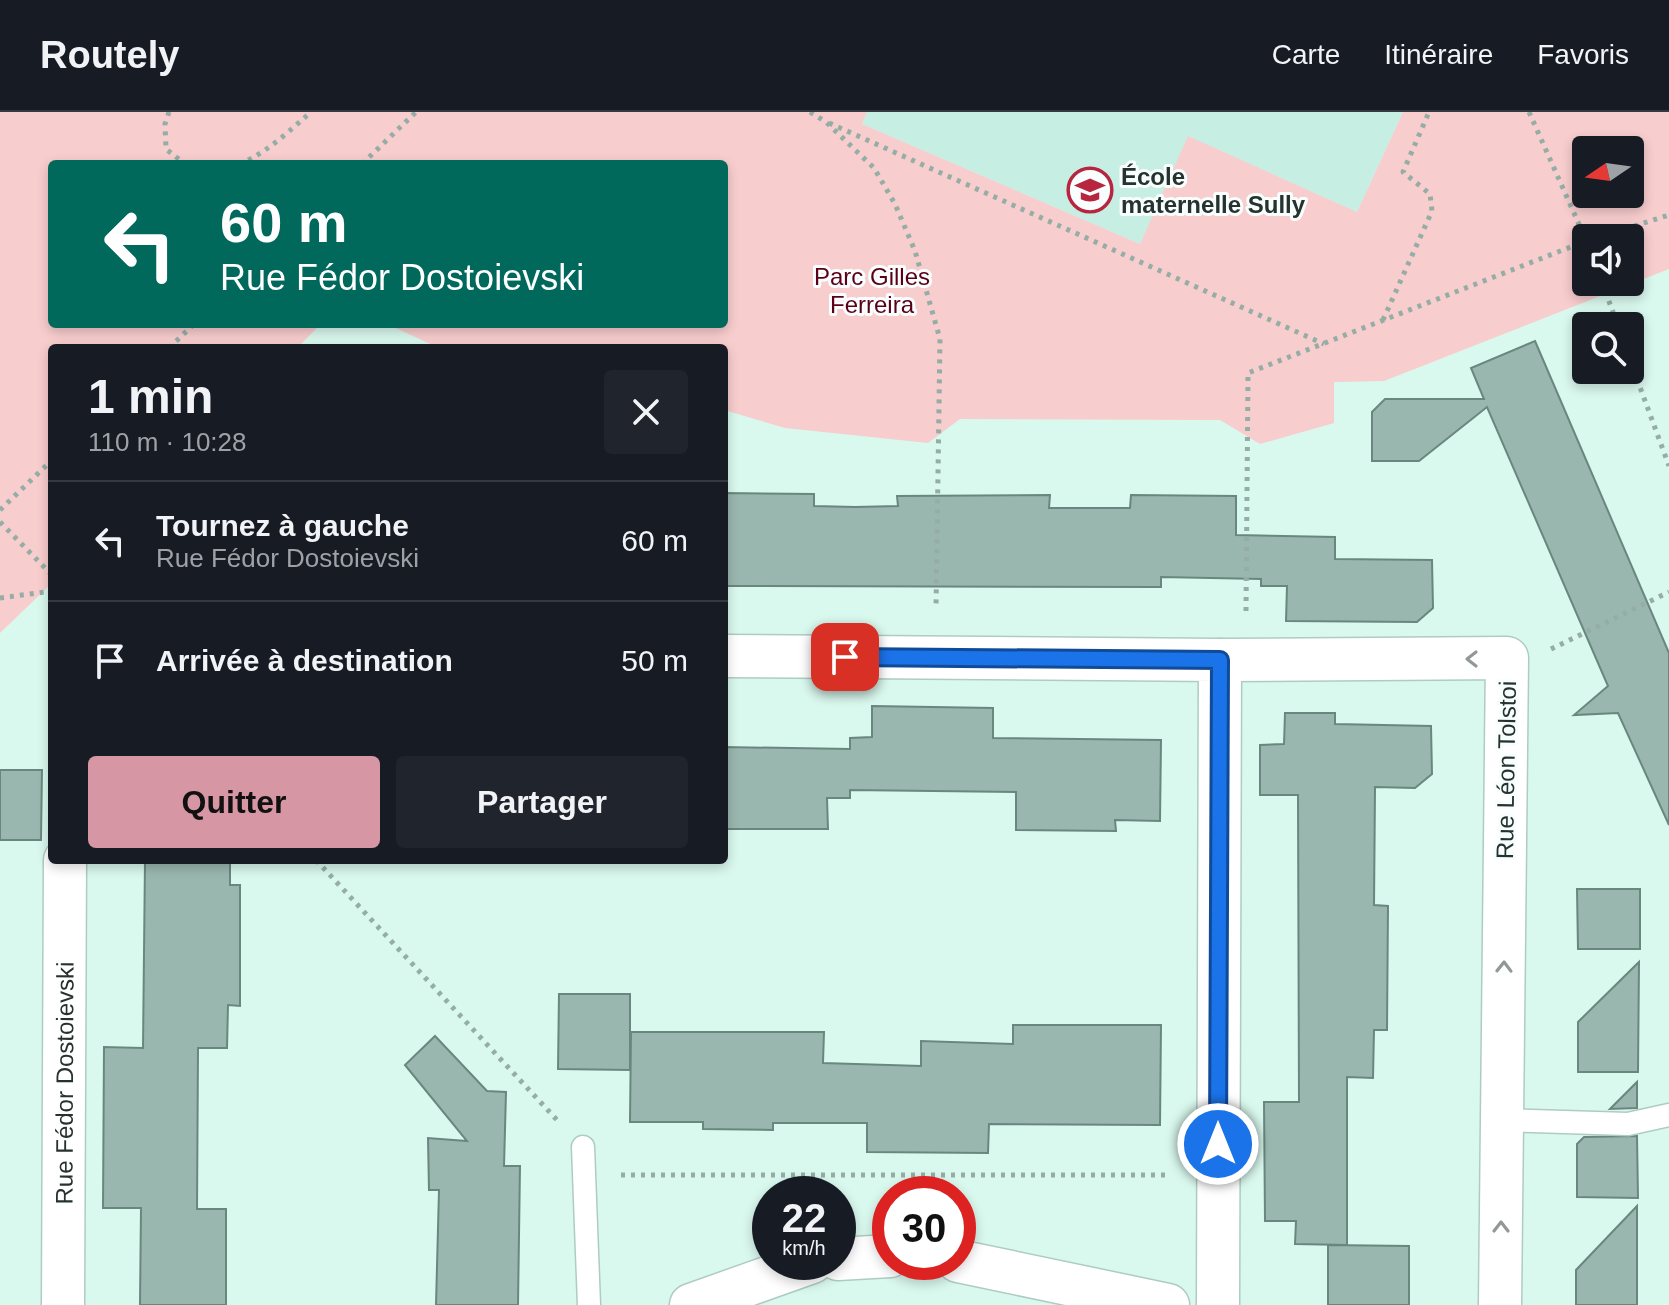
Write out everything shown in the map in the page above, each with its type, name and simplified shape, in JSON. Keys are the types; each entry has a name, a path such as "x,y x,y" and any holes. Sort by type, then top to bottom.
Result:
{"street":[{"path":"728,656 1233,660 1218,1175 1218,1305"},
{"name":"Rue Léon Tolstoi","path":"1233,660 1507,658 1500,1305"},
{"name":"Rue Fédor Dostoievski","path":"63,1305 65,864"},
{"path":"976,1265 1168,1305"},
{"path":"691,1305 761,1280"}],"lane":[{"path":"1502,1120 1628,1124 1669,1115"},
{"path":"583,1147 589,1305"}],"path":[{"path":"169,112 165,124 166,149 177,160"},
{"path":"246,160 266,149 311,112"},
{"path":"366,160 416,112"},
{"path":"810,112 826,122 1324,344"},
{"path":"1382,321 1432,211 1430,194 1403,172 1429,112"},
{"path":"1529,112 1579,224"},
{"path":"826,122 874,168 895,204 915,251 940,339 936,658"},
{"path":"1640,224 1669,215"},
{"path":"1233,660 1248,373 1572,246"},
{"path":"173,344 190,328"},
{"path":"1639,384 1669,466"},
{"path":"0,510 48,464"},
{"path":"0,522 48,571"},
{"path":"0,598 48,592"},
{"path":"1507,670 1669,592"},
{"path":"320,864 583,1147"},
{"path":"584,1175 1218,1175"}],"shaded area":[{"name":"École maternelle Sully","path":"867,112 1403,112 1357,212 1189,137 1140,244 862,124"}],"green space":[{"name":"Parc Gilles Ferreira","path":"0,112 867,112 862,124 1140,244 1188,136 1357,212 1403,112 1669,112 1669,269 1644,279 1644,224 1572,224 1572,296 1600,296 1384,381 1334,382 1334,423 1260,444 1220,420 960,419 928,443 785,428 728,411 728,344 430,344 396,328 728,328 728,160 48,160 48,328 317,328 301,344 48,344 48,587 0,633"}],"building":[{"path":"1535,341 1669,653 1669,825 1618,713 1574,715 1608,686 1487,407 1419,461 1372,461 1372,412 1385,399 1484,399 1471,368"},
{"path":"728,493 814,494 814,506 855,507 898,506 897,496 1050,495 1049,508 1130,508 1131,495 1236,496 1236,535 1335,537 1335,559 1432,560 1433,608 1417,622 1286,621 1287,586 1261,586 1261,579 1161,577 1161,587 728,586"},
{"path":"872,706 993,708 993,738 1161,740 1160,821 1115,820 1116,831 1016,830 1016,792 850,790 850,798 827,798 828,829 728,829 728,747 850,749 850,738 872,737"},
{"path":"1285,713 1335,713 1335,724 1431,726 1432,774 1415,788 1375,787 1374,905 1388,906 1387,1030 1374,1030 1373,1078 1347,1077 1347,1245 1295,1244 1296,1221 1265,1221 1264,1102 1299,1102 1298,795 1260,795 1260,745 1284,744"},
{"path":"0,770 42,770 41,840 0,840"},
{"path":"145,864 230,864 230,885 240,885 240,1006 228,1005 227,1048 198,1048 197,1209 226,1209 226,1305 140,1305 141,1208 103,1208 104,1047 143,1048"},
{"path":"1577,889 1640,889 1640,949 1578,949"},
{"path":"1639,962 1638,1072 1578,1072 1578,1022"},
{"path":"559,994 630,994 630,1070 558,1069"},
{"path":"1013,1025 1161,1025 1160,1125 989,1124 988,1153 867,1152 867,1123 773,1123 773,1130 703,1129 703,1122 630,1122 631,1032 824,1032 823,1063 921,1066 921,1041 1013,1044"},
{"path":"435,1036 487,1091 506,1092 504,1166 520,1166 518,1305 436,1305 439,1190 429,1190 428,1138 467,1141 405,1065"},
{"path":"1637,1082 1637,1108 1610,1109"},
{"path":"1637,1136 1638,1198 1577,1197 1577,1144 1584,1137"},
{"path":"1637,1206 1637,1305 1576,1305 1576,1270"},
{"path":"1328,1245 1409,1246 1409,1305 1328,1305"}],"place":[{"name":"École maternelle Sully","path":"1090,190"}],"route":[{"path":"845,657 1220,660 1218,1144"}]}
